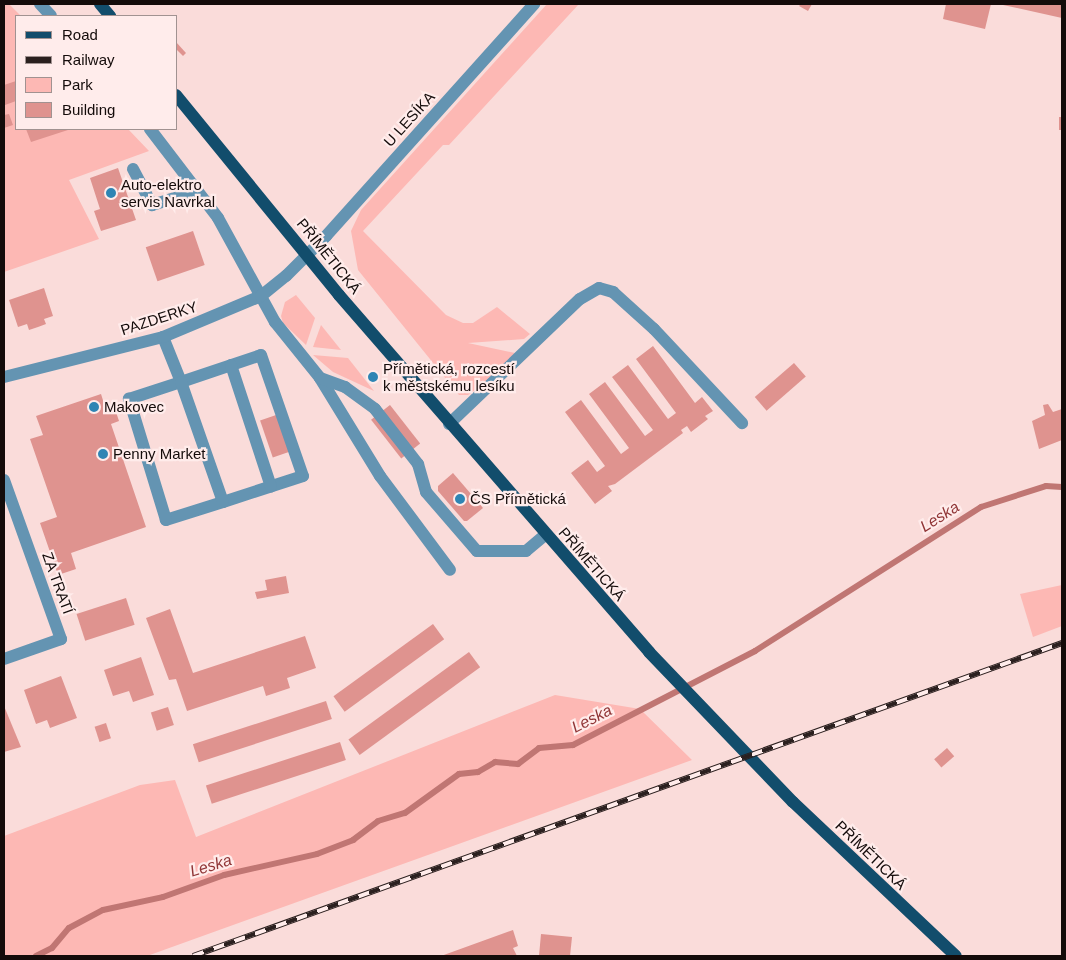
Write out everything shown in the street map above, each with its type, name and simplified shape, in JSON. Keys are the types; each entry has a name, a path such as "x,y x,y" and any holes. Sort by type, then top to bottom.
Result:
{"main road":[{"path":"100,4 109,15"},
{"name":"PŘÍMĚTICKÁ","path":"178,97 449,424 578,573 713,720 850,858 956,956"}],"street":[{"path":"40,4 50,15"},
{"name":"U LESÍKA","path":"307,255 534,4"},
{"path":"151,130 197,187 238,252 275,322 320,378 380,476 450,570"},
{"path":"133,170 152,205 184,195 197,187"},
{"name":"PAZDERKY","path":"4,377 163,337 261,296 307,255"},
{"path":"449,424 580,299 599,288 613,292 654,328 742,423"},
{"path":"163,337 181,382 223,502"},
{"path":"261,355 303,476 166,520 129,399 232,365 261,355"},
{"path":"232,365 272,487"},
{"path":"320,378 345,387 375,409 418,464 426,492 477,551 526,551 545,535"},
{"name":"ZA TRATÍ","path":"4,480 61,639 4,659"}],"green space":[{"path":"4,4 9,4 20,15 15,15 15,130 129,130 149,151 69,180 99,239 4,272"},
{"path":"547,4 579,4 449,145 443,145 363,231 446,315 463,323 473,323 497,307 530,334 524,339 468,343 515,353 484,384 468,395 459,395 358,270 351,231 361,210"},
{"path":"296,295 315,318 306,345 283,323 281,316 285,302"},
{"path":"321,325 341,350 313,347"},
{"path":"313,355 348,358 374,391 333,372"},
{"path":"1062,585 1062,626 1033,637 1020,594"},
{"path":"555,695 640,709 692,760 147,956 4,956 4,836 140,785 175,780 196,837"}],"building":[{"path":"801,4 812,4 808,11 799,6"},
{"path":"946,4 991,4 985,29 943,19"},
{"path":"1062,4 1062,18 1003,5"},
{"path":"178,44 186,53 183,56 178,51"},
{"path":"15,81 15,101 5,105 4,85"},
{"path":"9,114 13,125 4,128 4,115"},
{"path":"1059,117 1062,117 1062,130 1059,130"},
{"path":"26,130 68,130 31,142"},
{"name":"Auto-elektro servis Navrkal","path":"118,168 136,220 101,231 94,211 100,209 90,178"},
{"path":"193,231 205,265 157,281 146,247"},
{"path":"44,288 53,316 44,319 46,324 29,330 27,324 18,327 9,300"},
{"path":"653,346 695,403 702,397 713,411 705,416 708,419 691,432 687,426 681,430 683,433 615,484 608,486 612,491 595,504 571,473 588,460 597,472 605,466 565,412 581,400 621,454 629,448 589,394 605,382 645,436 653,430 612,377 628,365 668,419 676,413 636,359"},
{"path":"794,363 806,377 767,411 755,397"},
{"path":"101,394 107,413 120,410 116,412 119,421 111,424 146,527 71,553 76,569 58,575 40,523 57,517 30,439 43,435 36,416"},
{"path":"1048,404 1053,412 1062,409 1062,440 1039,449 1032,421 1045,415 1043,405"},
{"path":"390,405 420,444 401,458 371,420"},
{"path":"279,414 292,451 273,457 260,421"},
{"name":"ČS Přímětická","path":"453,473 483,508 467,521 464,521 438,491 438,486"},
{"path":"286,576 289,593 257,599 255,592 267,590 265,580"},
{"path":"126,598 135,625 85,641 77,614"},
{"path":"170,609 193,673 305,636 316,668 287,678 290,688 266,696 263,686 187,711 176,679 169,680 146,618"},
{"path":"433,624 444,639 345,712 333,696"},
{"path":"469,652 480,667 360,755 348,740"},
{"path":"141,657 154,695 133,702 129,691 113,696 104,670"},
{"path":"61,676 77,718 50,728 47,720 36,724 24,690"},
{"path":"326,701 332,719 199,762 193,744"},
{"path":"4,706 21,747 4,752"},
{"path":"168,707 174,725 157,731 151,713"},
{"path":"106,723 111,738 100,742 95,727"},
{"path":"340,742 346,760 212,804 206,786"},
{"path":"947,748 954,756 941,767 934,759"},
{"path":"513,930 518,946 513,948 517,956 441,956"},
{"path":"541,934 572,937 570,956 539,956"}],"waterway":[{"name":"Leska","path":"36,956 52,948 69,928 103,910 163,897 224,875 317,854 353,840 378,821 405,813 459,774 478,772 495,762 518,764 539,748 573,745 755,651 981,507 1046,486 1062,487"}],"railway":[{"path":"193,956 1062,643"}],"place":[{"name":"Auto-elektro servis Navrkal","path":"111,193"},
{"name":"Přímětická, rozcestí k městskému lesíku","path":"373,377"},
{"name":"Makovec","path":"94,407"},
{"name":"Penny Market","path":"103,454"},
{"name":"ČS Přímětická","path":"460,499"}]}
